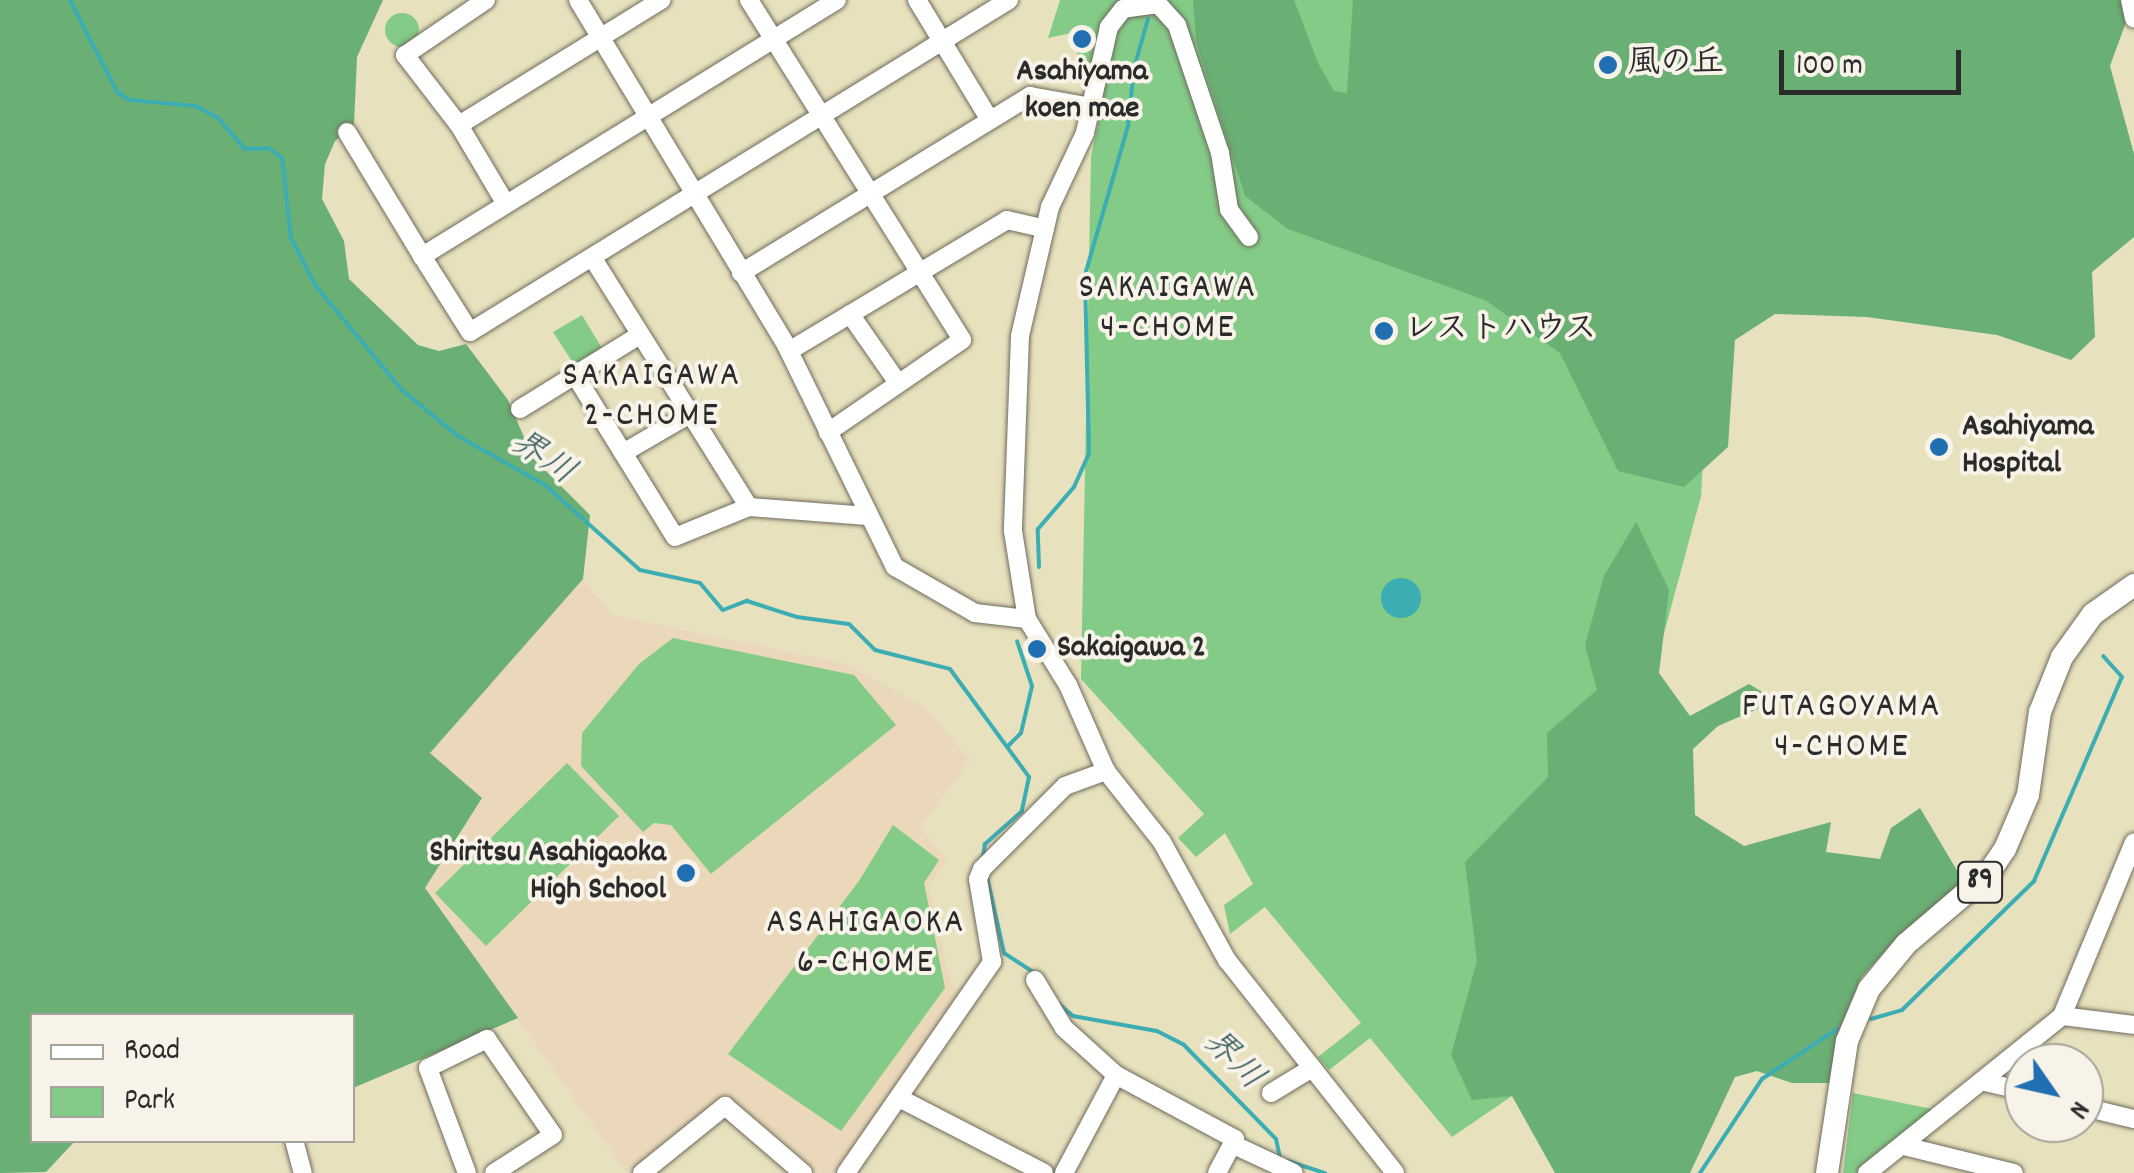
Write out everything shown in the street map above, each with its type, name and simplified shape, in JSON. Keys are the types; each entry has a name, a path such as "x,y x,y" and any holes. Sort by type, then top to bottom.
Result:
{"main road":[{"name":"89","path":"1827,1173 1848,1041 1868,989 1906,944 1988,874 2005,849 2028,795 2040,712 2062,658 2093,614 2134,586"}],"street":[{"path":"486,0 405,55 458,124 506,204"},
{"path":"578,0 789,351 895,568 910,580 975,613 1027,619"},
{"path":"458,124 662,0"},
{"path":"749,0 866,194 962,340 828,432"},
{"path":"422,256 838,0"},
{"path":"917,0 990,120"},
{"path":"347,132 470,332 1009,0"},
{"path":"2130,0 2134,19"},
{"path":"1249,237 1228,209 1220,154 1178,26 1158,2 1123,8 1109,26 1092,107 1044,229 1020,336 1021,408 1012,466 1013,531 1027,619 1068,686 1106,771 1162,842 1227,960 1388,1171"},
{"path":"742,273 1030,96 1092,107"},
{"path":"789,351 1007,220 1044,229"},
{"path":"592,257 749,508"},
{"path":"850,314 898,383"},
{"path":"520,409 640,336"},
{"path":"575,375 675,537 749,508 868,516"},
{"path":"623,454 690,414"},
{"path":"846,1173 992,962 978,879 982,869 1065,786 1106,771"},
{"path":"1867,1173 1985,1082 2062,1016 2134,842"},
{"path":"1035,980 1064,1028 1116,1074 1235,1139 1217,1173"},
{"path":"2062,1016 2134,1025"},
{"path":"467,1173 428,1068 488,1039 554,1135 501,1172"},
{"path":"1271,1093 1312,1068"},
{"path":"1064,1173 1116,1074"},
{"path":"1985,1082 2004,1087"},
{"path":"899,1098 1044,1173"},
{"path":"642,1173 725,1106 803,1173"},
{"path":"2104,1112 2134,1119"},
{"path":"295,1143 303,1173"},
{"path":"1232,1144 1294,1173"},
{"path":"1904,1146 2014,1173"}],"shaded area":[{"name":"Shiritsu Asahigaoka High School","path":"583,579 613,615 842,663 923,705 970,760 920,827 948,861 929,885 951,984 960,991 835,1173 821,1173 726,1093 626,1172 425,888 481,799 430,753"}],"green space":[{"path":"0,0 383,0 357,57 354,125 335,141 325,164 322,199 344,241 349,279 418,345 439,351 466,344 508,400 533,458 590,515 583,579 430,753 482,798 425,888 518,1018 355,1087 355,1013 30,1013 30,1143 73,1143 46,1172 0,1173"},
{"path":"1060,0 1670,0 1710,342 1701,496 1633,749 1512,1096 1452,1137 1370,1038 1329,1070 1318,1057 1361,1023 1265,907 1230,934 1224,905 1253,884 1225,833 1196,857 1178,838 1204,814 1081,679 1091,157 1098,123 1071,33 1048,38"},
{"path":"1193,0 1294,0 1318,63 1334,91 1347,93 1353,0 2134,0 2110,66 2134,154 2134,237 2092,272 2095,337 2071,360 1997,335 1867,317 1775,314 1735,340 1728,447 1684,487 1618,471 1560,353 1485,300 1288,229 1245,196 1196,41"},
{"path":"402,13 414,18 419,30 414,42 402,47 390,42 385,30 390,18"},
{"path":"582,315 603,350 575,366 553,332"},
{"path":"1636,522 1669,590 1659,673 1690,716 1749,684 1764,693 1762,707 1718,726 1693,749 1695,815 1744,846 1831,822 1826,852 1880,859 1891,828 1920,808 1965,884 1894,941 1861,978 1839,1031 1829,1083 1792,1083 1757,1071 1735,1077 1690,1173 1555,1173 1512,1096 1472,1100 1451,1055 1477,961 1465,862 1548,777 1547,733 1597,690 1585,645 1604,576"},
{"path":"673,638 854,675 896,725 711,874 671,825 654,823 643,832 581,766 582,733 639,664"},
{"path":"567,763 619,816 486,946 435,893"},
{"path":"893,825 939,860 924,883 945,988 841,1131 728,1054 859,881"},
{"path":"1853,1093 1942,1111 1858,1173 1843,1173"}],"water":[{"path":"1401,578 1415,584 1421,598 1415,612 1401,618 1387,612 1381,598 1387,584"}],"waterway":[{"name":"界川","path":"70,0 117,92 130,100 196,106 218,118 245,149 269,148 282,158 291,238 315,285 402,390 458,436 545,485 640,570 700,583 723,610 747,601 797,617 849,624 875,650 950,669 1029,777 1022,811 985,844 983,857"},
{"path":"1039,567 1038,529 1074,487 1089,453 1085,275 1128,126 1134,68 1148,19"},
{"path":"1008,746 1021,733 1032,686 1017,641"},
{"path":"1871,1019 1902,1010 2034,881 2122,677 2103,656"},
{"name":"界川","path":"987,877 1004,953 1035,973"},
{"name":"界川","path":"1059,1004 1073,1016 1157,1031 1184,1045 1276,1139 1280,1158"},
{"path":"1700,1173 1762,1079 1837,1029"},
{"name":"界川","path":"1288,1161 1325,1173"}],"place":[{"name":"Asahiyama koen mae","path":"1082,39"},
{"name":"風の丘","path":"1608,65"},
{"name":"レストハウス","path":"1384,331"},
{"name":"Asahiyama Hospital","path":"1939,447"},
{"name":"Sakaigawa 2","path":"1037,649"},
{"name":"Shiritsu Asahigaoka High School","path":"686,873"}],"district":[{"name":"SAKAIGAWA 4-CHOME","path":"1168,309"},
{"name":"SAKAIGAWA 2-CHOME","path":"652,397"},
{"name":"FUTAGOYAMA 4-CHOME","path":"1842,728"},
{"name":"ASAHIGAOKA 6-CHOME","path":"866,944"}]}
